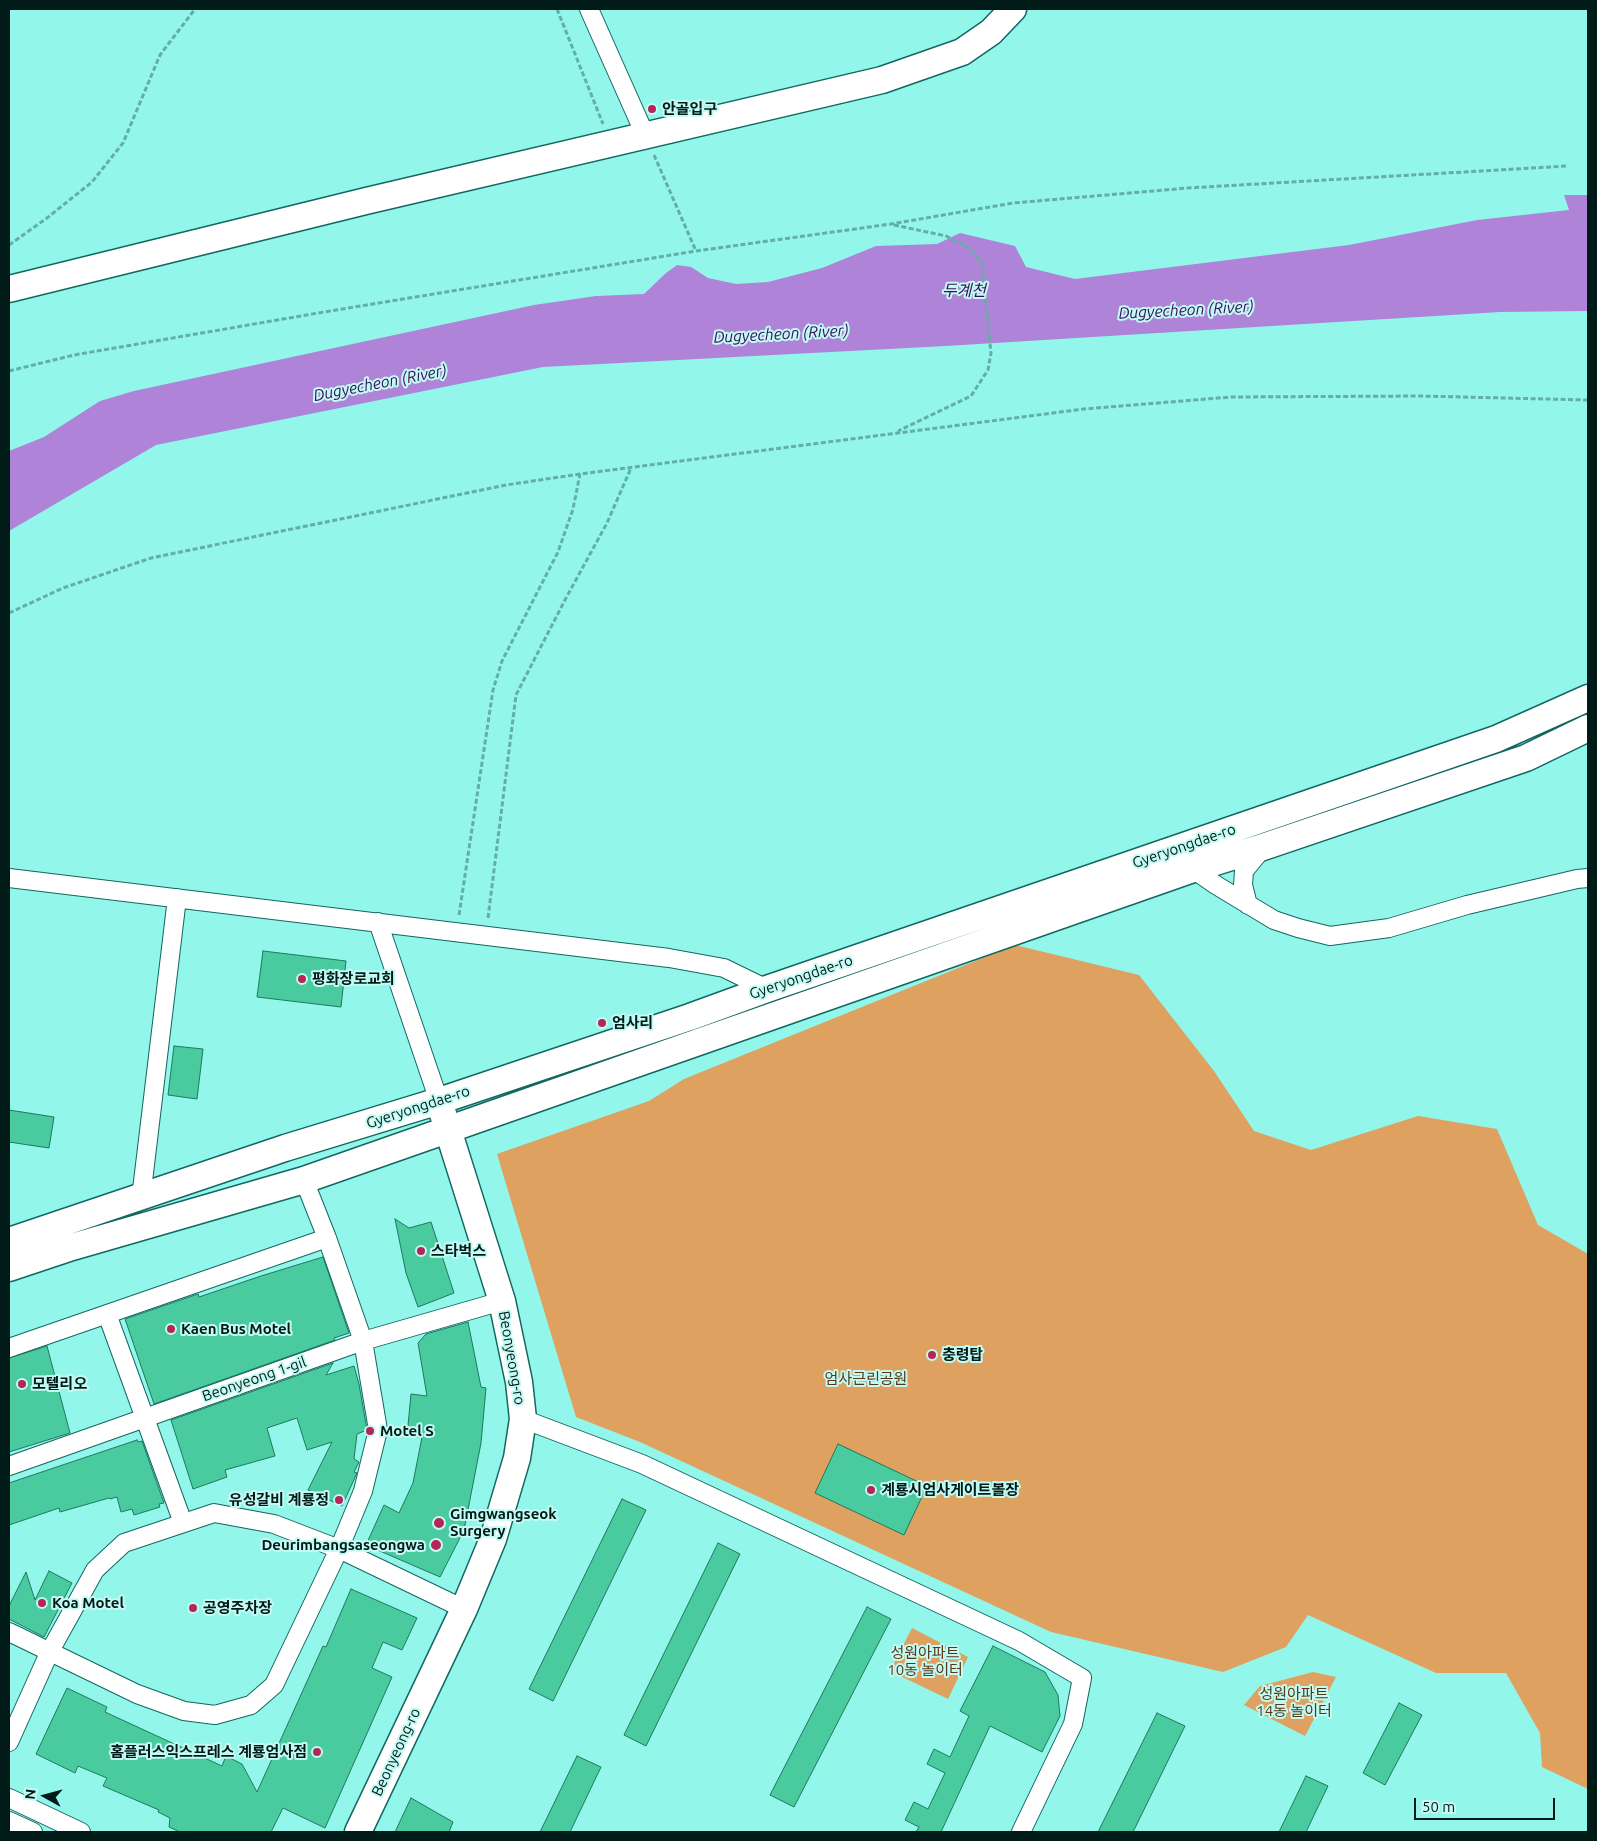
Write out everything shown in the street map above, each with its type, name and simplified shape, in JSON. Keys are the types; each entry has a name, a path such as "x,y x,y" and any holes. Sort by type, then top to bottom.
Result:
{"main road":[{"path":"9,289 882,80 962,52 991,32 1013,9"},
{"name":"Gyeryongdae-ro","path":"9,1241 285,1148 439,1101 690,1017 1496,739 1588,698"},
{"name":"Gyeryongdae-ro","path":"9,1268 72,1247 304,1180 1193,869 1263,848 1526,758 1588,728"},
{"name":"Beonyeong-ro","path":"358,1832 464,1609 493,1539 518,1458 523,1419 519,1382 502,1301 439,1101"},
{"path":"9,1288 72,1247"}],"street":[{"path":"589,9 646,137"},
{"path":"1248,905 1243,885 1244,871 1263,848"},
{"path":"1193,869 1274,920 1330,936 1389,928 1467,905 1588,878"},
{"path":"9,878 456,932 486,934 669,958 724,968 767,989"},
{"path":"141,1198 177,898"},
{"path":"378,922 439,1101"},
{"path":"9,1632 137,1694 184,1711 216,1715 251,1705 274,1685 339,1549 364,1491 378,1430 363,1341 327,1238 304,1180"},
{"path":"9,1348 327,1238"},
{"name":"Beonyeong 1-gil","path":"9,1466 363,1341 502,1301"},
{"path":"107,1314 183,1523"},
{"path":"523,1419 642,1464 1019,1641 1082,1678 1073,1724 1021,1832"},
{"path":"9,1742 50,1651 95,1570 124,1544 214,1513 274,1524 339,1549 464,1609"},
{"path":"9,1798 81,1832"},
{"path":"9,1821 33,1832"}],"path":[{"path":"9,245 92,182 123,143 160,55 195,9"},
{"path":"556,9 611,145"},
{"path":"646,137 696,251"},
{"path":"9,371 74,355 324,312 696,251 891,224 1013,203 1188,188 1567,166"},
{"path":"891,224 946,236 968,247 982,263 991,353 988,370 971,396 895,433"},
{"path":"9,613 63,588 151,558 506,485 580,474 1084,409 1230,397 1420,396 1588,400"},
{"path":"486,934 516,695 607,523 631,468"},
{"path":"456,932 494,690 502,661 558,552 573,509 580,474"}],"green space":[{"name":"엄사근린공원","path":"1015,945 1139,975 1214,1071 1254,1131 1311,1150 1418,1116 1497,1129 1538,1225 1588,1254 1588,1789 1542,1767 1540,1733 1506,1673 1436,1673 1308,1615 1286,1647 1223,1672 1051,1632 640,1442 576,1417 497,1154 649,1101 684,1079"},
{"name":"성원아파트 10동 놀이터","path":"912,1628 968,1657 948,1699 890,1671"},
{"name":"성원아파트 14동 놀이터","path":"1313,1672 1336,1677 1305,1736 1244,1705 1260,1686"}],"water":[{"name":"두계천","path":"1564,195 1588,195 1588,311 1500,312 946,346 543,367 156,445 9,531 9,451 44,437 100,401 134,391 534,305 596,296 644,294 677,265 691,267 708,278 736,284 768,282 822,268 876,246 937,244 960,233 1015,246 1026,267 1075,279 1349,245 1477,220 1569,210"}],"building":[{"name":"평화장로교회","path":"263,951 346,961 341,1007 257,997"},
{"path":"174,1046 203,1049 197,1099 168,1095"},
{"path":"9,1110 54,1117 49,1148 9,1142"},
{"name":"스타벅스","path":"395,1219 409,1228 431,1222 454,1293 418,1307 406,1273"},
{"path":"323,1257 349,1333 334,1338 335,1340 154,1404 125,1319 198,1294 199,1297"},
{"path":"468,1322 481,1387 486,1388 481,1443 464,1530 440,1577 366,1545 384,1505 399,1513 413,1483 422,1437 407,1436 411,1394 427,1396 418,1343 426,1334"},
{"path":"47,1346 70,1433 9,1452 9,1358"},
{"path":"333,1363 326,1375 354,1366 367,1430 357,1434 354,1459 359,1462 354,1472 357,1473 342,1506 308,1490 332,1442 307,1450 297,1418 267,1428 275,1456 225,1470 227,1477 193,1489 171,1420"},
{"path":"137,1440 138,1442 142,1441 164,1503 159,1504 160,1507 134,1515 132,1509 121,1512 117,1497 60,1512 59,1508 9,1525 9,1483"},
{"name":"계룡시엄사게이트볼장","path":"838,1444 927,1486 904,1535 815,1493"},
{"path":"622,1499 646,1510 553,1701 529,1689"},
{"path":"718,1543 740,1554 646,1746 624,1735"},
{"path":"49,1571 72,1583 44,1637 9,1619 9,1606 26,1572 35,1600"},
{"path":"351,1589 417,1618 402,1650 383,1642 372,1668 392,1677 325,1828 283,1808 271,1832 180,1832 169,1827 170,1818 158,1812 159,1810 103,1786 107,1778 78,1766 75,1773 36,1754 67,1688 107,1707 105,1712 222,1766 226,1756 242,1764 257,1792 323,1646 326,1647"},
{"path":"867,1607 891,1619 794,1807 770,1795"},
{"path":"993,1646 1045,1672 1058,1695 1060,1716 1042,1752 990,1726 941,1832 916,1832 919,1827 905,1820 914,1802 928,1809 945,1773 927,1764 934,1749 950,1757 969,1716 960,1711"},
{"path":"1399,1703 1422,1715 1385,1785 1363,1773"},
{"path":"1157,1713 1185,1726 1133,1832 1098,1832"},
{"path":"577,1756 601,1767 570,1832 540,1832"},
{"path":"1306,1776 1328,1786 1306,1832 1279,1832"},
{"path":"411,1798 453,1822 449,1832 395,1832"}],"place":[{"name":"안골입구","path":"652,109"},
{"name":"평화장로교회","path":"302,979"},
{"name":"엄사리","path":"602,1023"},
{"name":"스타벅스","path":"421,1251"},
{"name":"Kaen Bus Motel","path":"171,1329"},
{"name":"충령탑","path":"932,1355"},
{"name":"모텔리오","path":"22,1384"},
{"name":"Motel S","path":"370,1431"},
{"name":"계룡시엄사게이트볼장","path":"871,1490"},
{"name":"유성갈비 계룡정","path":"339,1500"},
{"name":"Gimgwangseok Surgery","path":"439,1523"},
{"name":"Deurimbangsaseongwa","path":"436,1545"},
{"name":"Koa Motel","path":"42,1603"},
{"name":"공영주차장","path":"193,1608"},
{"name":"홈플러스익스프레스 계룡엄사점","path":"317,1752"}],"water label":[{"name":"Dugyecheon (River)","path":"1186,310"},
{"name":"Dugyecheon (River)","path":"781,334"},
{"name":"Dugyecheon (River)","path":"380,383"}]}
